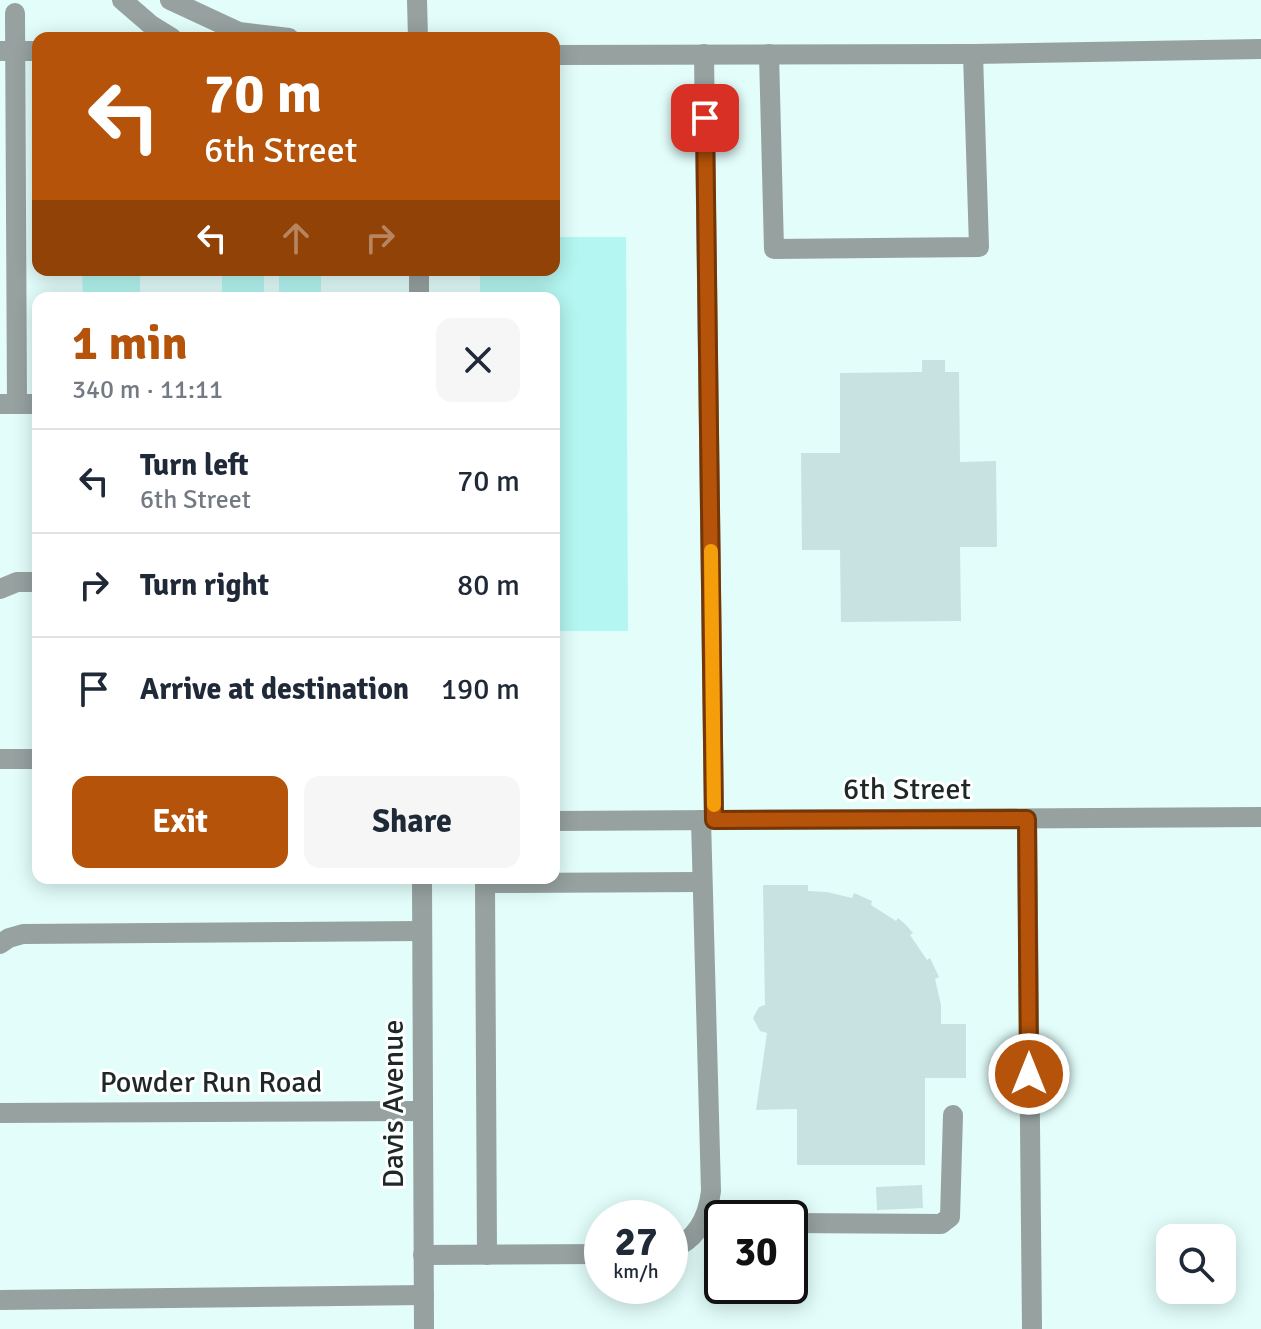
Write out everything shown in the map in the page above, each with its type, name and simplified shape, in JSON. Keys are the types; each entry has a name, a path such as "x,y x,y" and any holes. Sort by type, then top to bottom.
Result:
{"street":[{"path":"122,0 162,32"},
{"path":"170,0 239,32"},
{"path":"417,0 418,32"},
{"path":"15,13 8,51 18,404"},
{"path":"560,55 973,54 1261,49"},
{"path":"8,51 32,51"},
{"path":"704,54 707,820 702,882 710,1200"},
{"path":"769,54 774,249 979,247 973,54"},
{"path":"0,589 17,582 32,582"},
{"path":"0,759 32,759"},
{"name":"6th Street","path":"560,821 1261,817"},
{"path":"1027,819 1032,1329"},
{"path":"560,883 702,882"},
{"name":"Davis Avenue","path":"422,884 424,1329"},
{"path":"485,884 487,1255"},
{"path":"0,944 23,934 422,931"},
{"name":"Powder Run Road","path":"0,1113 423,1111"},
{"path":"808,1223 941,1224 950,1217 953,1115"},
{"path":"423,1255 584,1254"},
{"path":"0,1300 424,1295"}],"shaded area":[{"path":"560,237 626,237 628,631 560,631 560,292 480,292 480,276 560,276"},
{"path":"82,276 140,276 140,292 83,292"},
{"path":"222,276 264,276 264,292 222,292"},
{"path":"279,276 321,276 321,292 279,292"}],"building":[{"path":"922,360 945,360 945,372 959,372 960,462 996,461 997,547 960,547 961,621 841,622 840,550 802,550 801,453 840,453 840,373 922,372"},
{"path":"763,885 808,885 808,891 852,898 854,893 872,901 871,905 896,921 898,918 913,933 910,935 927,960 930,958 939,977 935,979 941,1005 941,1024 966,1024 966,1078 925,1078 925,1165 797,1165 797,1109 756,1110 767,1033 760,1031 753,1018 759,1007 765,1005"},
{"path":"922,1185 923,1208 877,1210 876,1187"}],"slow traffic":[{"path":"711,551 714,805"}],"route":[{"path":"705,118 714,820 1027,819 1029,1074"}]}
